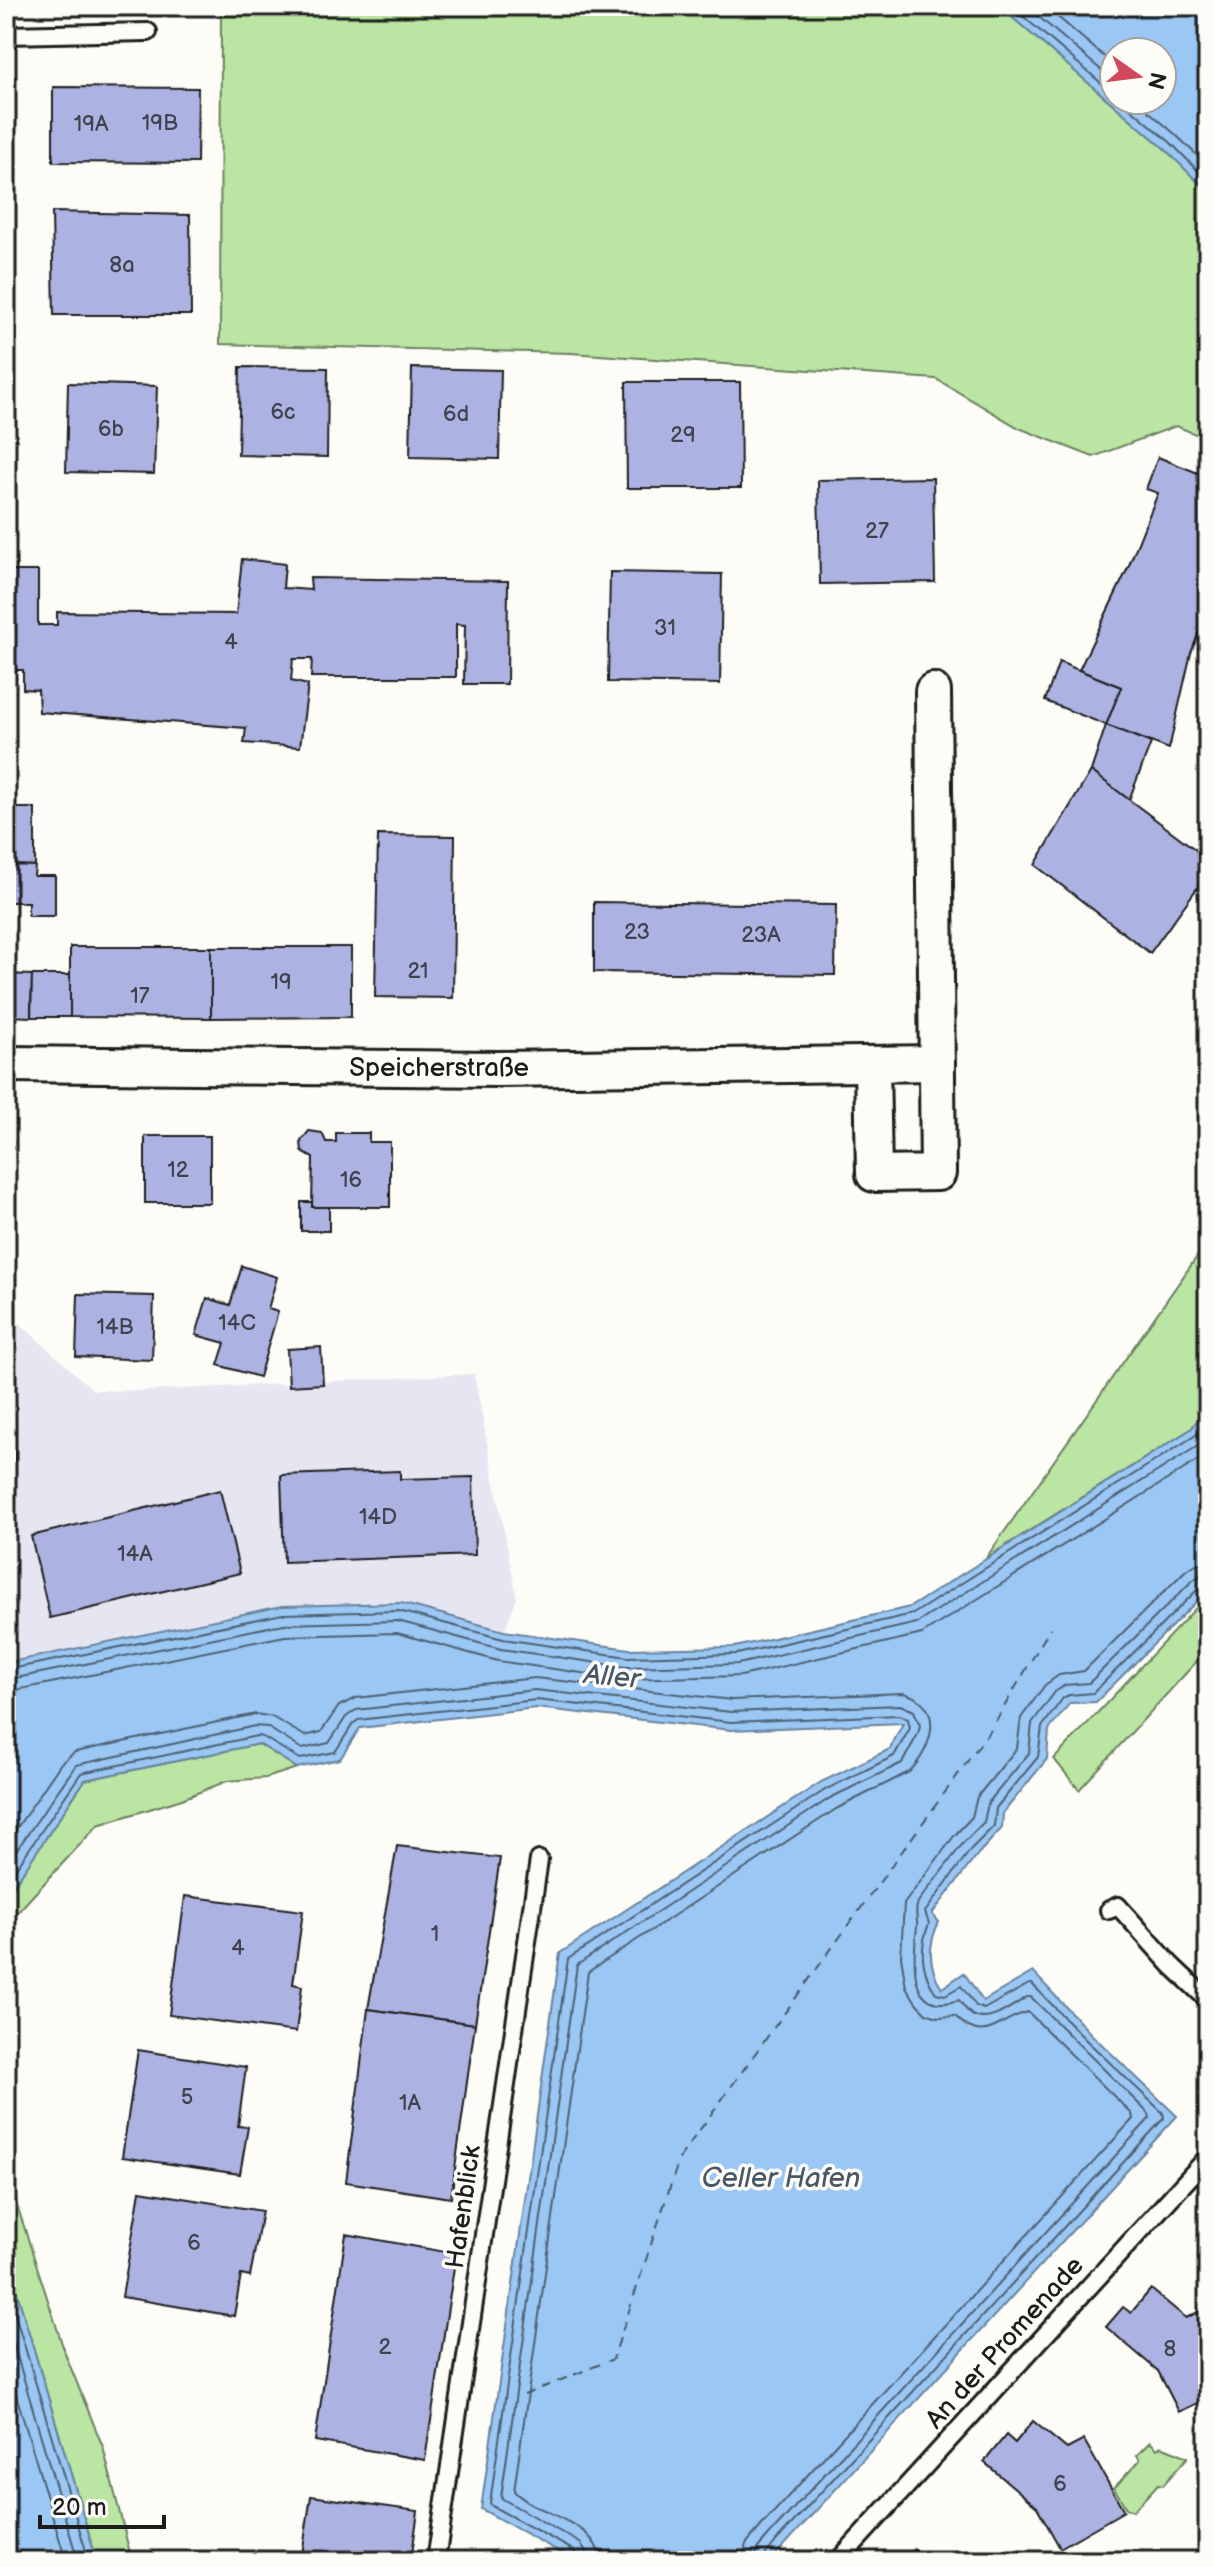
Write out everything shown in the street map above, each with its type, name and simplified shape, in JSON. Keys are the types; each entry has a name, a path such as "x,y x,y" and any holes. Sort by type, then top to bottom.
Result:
{"street":[{"path":"872,1064 874,1174 938,1173 933,691"},
{"name":"Speicherstraße","path":"6,1064 486,1069 937,1063"}],"lane":[{"path":"6,35 148,32"},
{"name":"Hafenblick","path":"436,2561 539,1860"},
{"path":"1109,1910 1118,1906 1171,1965 1208,2000"},
{"name":"An der Promenade","path":"838,2561 1208,2157"}],"shaded area":[{"path":"6,1311 93,1390 146,1391 474,1374 517,1598 504,1631 401,1603 282,1606 6,1663"}],"green space":[{"path":"221,6 999,6 1098,91 1098,116 1127,116 1208,192 1208,439 1176,426 1093,457 1019,428 936,379 571,353 220,344"},
{"path":"1208,1241 1208,1407 1191,1429 986,1558"},
{"path":"1208,1595 1208,1649 1079,1790 1054,1759"},
{"path":"259,1744 297,1768 266,1778 227,1781 182,1799 98,1825 15,1915 6,1969 6,1897 85,1780"},
{"path":"6,2171 66,2356 103,2447 132,2561 97,2561 6,2256"},
{"path":"1150,2442 1157,2449 1161,2446 1188,2457 1163,2485 1158,2484 1133,2511 1126,2508 1114,2488 1140,2460 1137,2455"}],"water":[{"path":"999,6 1208,6 1208,192 1127,116 1178,116 1178,36 1098,36 1098,91"},
{"name":"Celler Hafen","path":"1208,1406 1208,1590 1096,1702 1070,1703 1049,1730 1047,1759 1003,1813 1002,1828 932,1914 939,1922 931,1947 932,1964 942,1988 964,1973 983,2001 1033,1972 1092,2035 1177,2116 770,2561 576,2561 481,2509 560,1953 821,1782 890,1749 903,1723 731,1730 536,1708 360,1728 340,1759 297,1768 259,1744 85,1780 6,1897 6,1663 282,1606 401,1603 504,1631 629,1649 735,1647 910,1607 1191,1429"},
{"path":"6,2256 97,2561 6,2561"}],"building":[{"path":"6,87 9,87 10,130 6,130"},
{"path":"53,87 198,88 197,163 53,162"},
{"path":"52,212 190,215 191,315 54,315"},
{"path":"240,367 328,368 327,457 238,455"},
{"path":"412,368 501,370 499,459 410,457"},
{"path":"626,382 740,382 741,488 627,488"},
{"path":"68,383 157,386 154,474 66,472"},
{"path":"1158,457 1208,477 1208,608 1191,653 1169,749 1106,725 1121,687 1079,670 1127,570 1158,493 1146,489"},
{"path":"933,478 935,582 820,584 818,480"},
{"path":"242,559 285,564 283,588 311,590 310,578 508,581 507,684 464,684 465,625 456,624 456,677 311,677 312,659 293,659 291,681 308,685 300,747 244,743 246,728 39,712 38,690 23,689 23,670 6,670 6,571 38,571 38,625 57,625 57,612 236,614"},
{"path":"610,572 722,574 720,684 608,682"},
{"path":"1059,662 1121,687 1106,725 1045,701"},
{"path":"1106,725 1151,743 1129,800 1091,771"},
{"path":"1091,771 1208,859 1208,873 1150,953 1035,865"},
{"path":"6,808 35,808 35,866 6,865"},
{"path":"378,835 455,836 453,998 375,997"},
{"path":"6,865 35,866 34,876 55,876 55,916 28,916 28,902 6,902"},
{"path":"594,902 836,905 835,975 594,972"},
{"path":"70,947 211,947 211,1018 70,1017"},
{"path":"211,947 351,947 351,1017 211,1018"},
{"path":"6,974 32,975 31,1017 6,1016"},
{"path":"32,975 70,975 70,1017 31,1017"},
{"path":"309,1131 322,1133 326,1142 336,1142 336,1133 369,1133 369,1142 390,1142 390,1207 312,1207 313,1158 302,1152 301,1141"},
{"path":"145,1136 210,1136 210,1203 145,1203"},
{"path":"6,1141 13,1141 12,1168 6,1168"},
{"path":"301,1202 312,1202 312,1207 329,1207 329,1231 301,1231"},
{"path":"242,1266 277,1277 268,1309 278,1312 259,1377 218,1365 225,1343 196,1335 207,1298 230,1305"},
{"path":"78,1294 154,1296 152,1360 76,1357"},
{"path":"321,1347 323,1384 289,1386 287,1349"},
{"path":"6,1418 12,1419 15,1461 6,1460"},
{"path":"400,1471 400,1479 473,1477 475,1555 284,1562 281,1475"},
{"path":"220,1490 240,1573 50,1618 31,1536"},
{"path":"397,1846 500,1858 475,2024 368,2009"},
{"path":"185,1896 303,1911 293,1984 302,1986 296,2032 169,2015"},
{"path":"368,2009 475,2024 451,2198 346,2182"},
{"path":"138,2050 246,2067 238,2126 248,2127 240,2174 122,2157"},
{"path":"140,2191 262,2211 250,2277 241,2275 234,2316 122,2297"},
{"path":"346,2234 456,2254 425,2460 315,2441"},
{"path":"1151,2289 1186,2318 1208,2307 1208,2398 1179,2412 1158,2371 1106,2327 1123,2307 1131,2313"},
{"path":"1033,2421 1067,2449 1084,2440 1124,2511 1060,2548 1037,2507 984,2462 1006,2435 1015,2443"},
{"path":"311,2496 418,2511 411,2561 301,2561"},
{"path":"1208,2543 1208,2561 1192,2561"},
{"path":"914,2549 927,2561 903,2561"}],"ferry route":[{"path":"524,2395 613,2359 680,2157 991,1729 1051,1627"}],"water label":[{"name":"Aller","path":"612,1677"}]}
